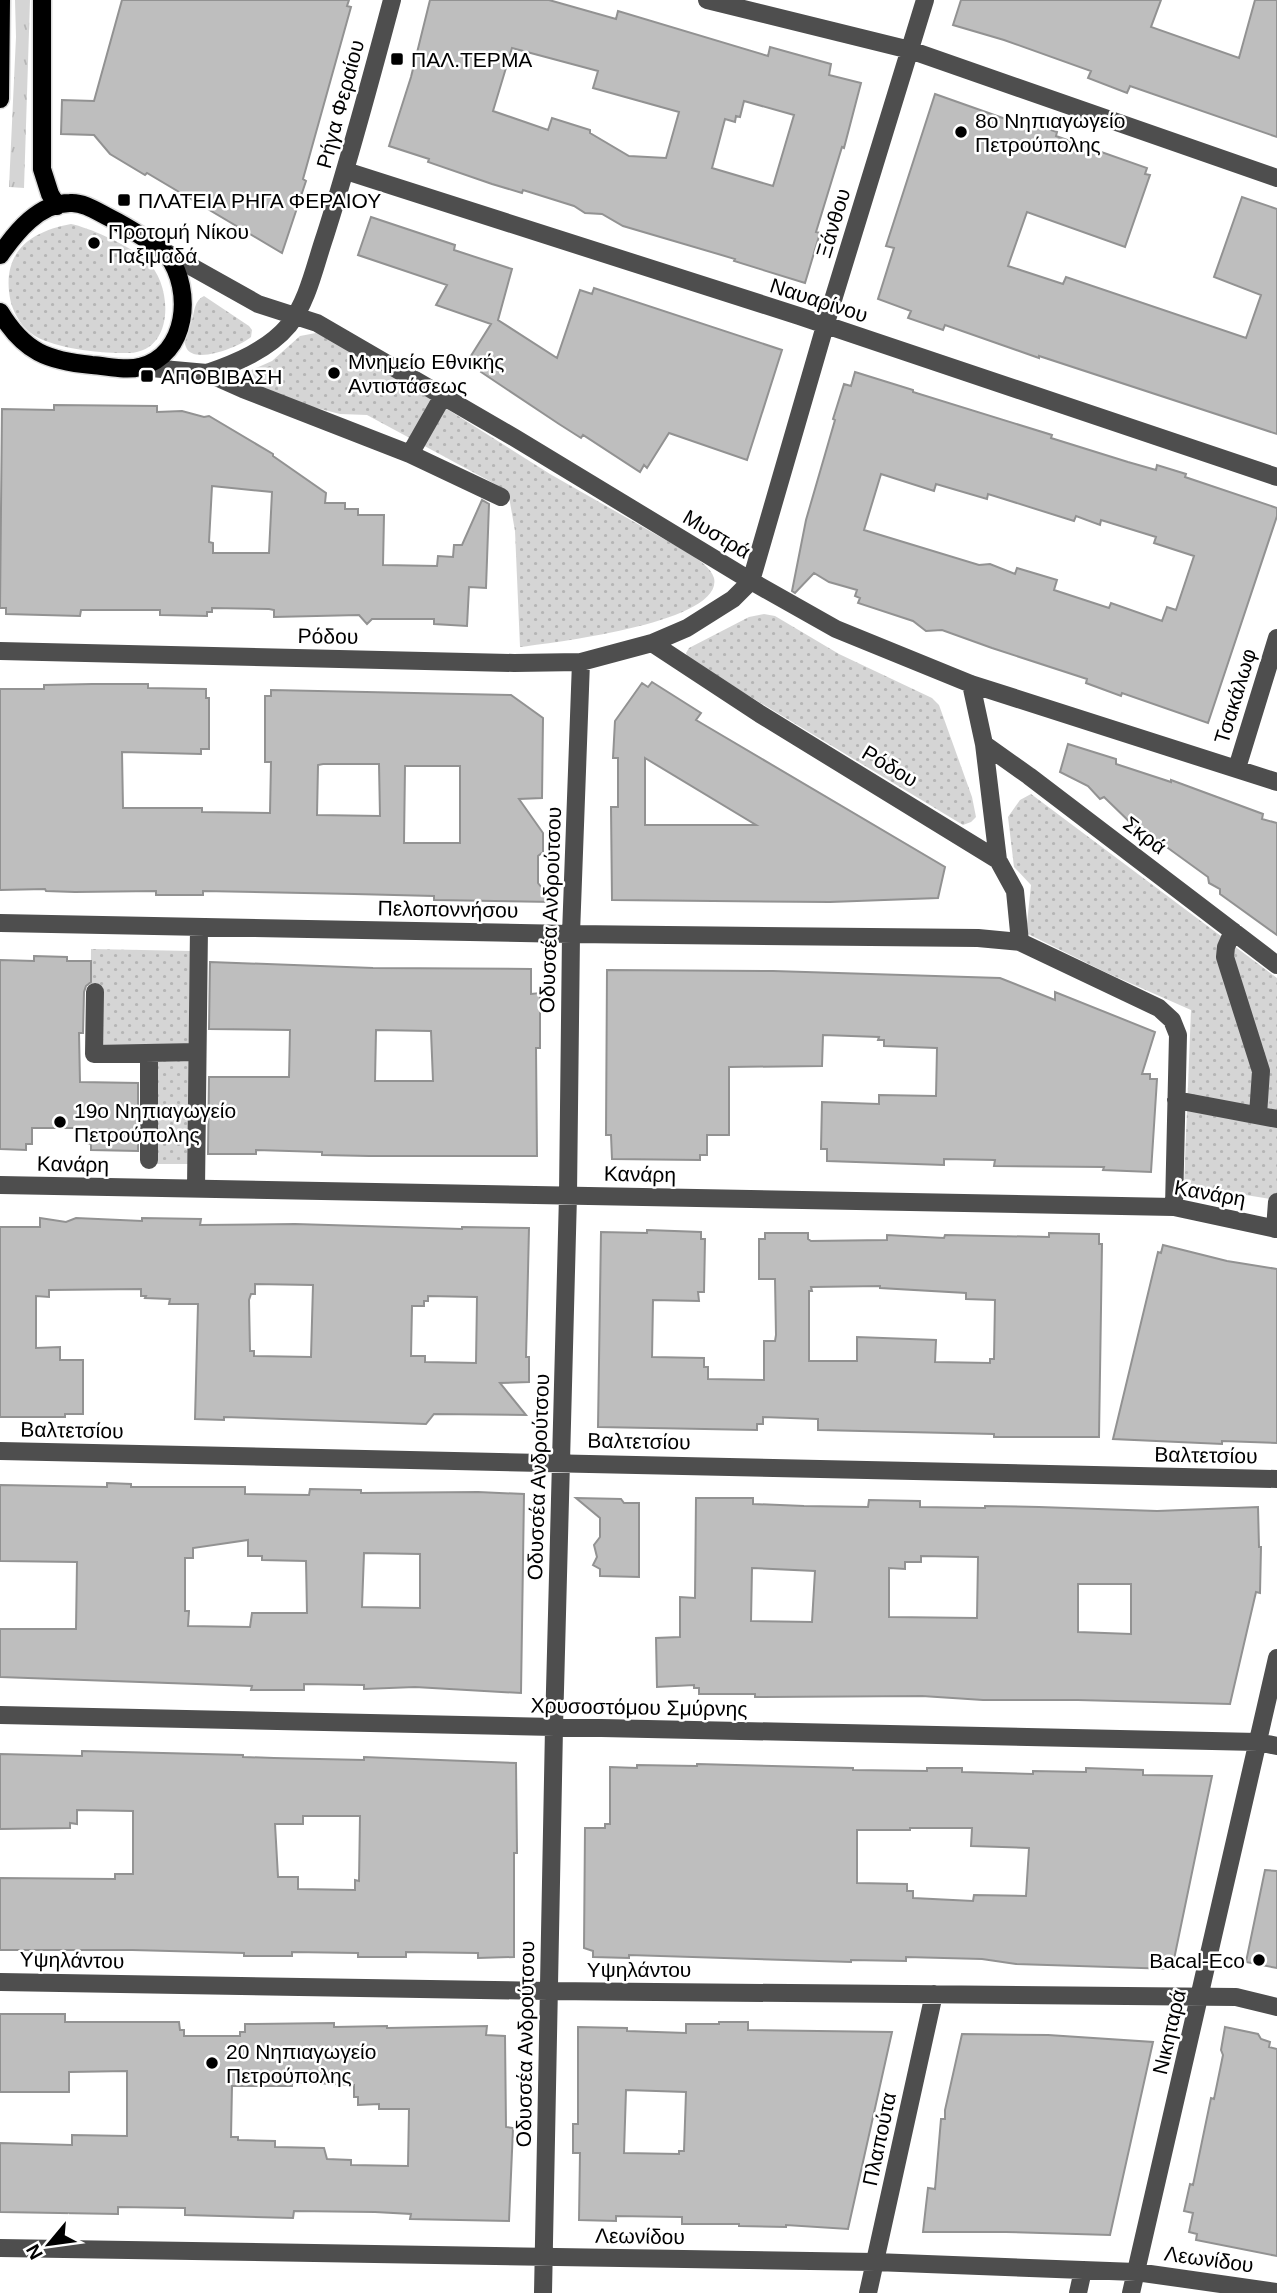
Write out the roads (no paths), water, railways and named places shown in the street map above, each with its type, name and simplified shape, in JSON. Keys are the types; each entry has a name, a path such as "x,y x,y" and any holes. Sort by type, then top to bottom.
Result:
{"main road":[{"path":"0,99 1,0"},
{"path":"42,0 42,169 57,206"},
{"path":"0,255 30,220 57,206 72,202 89,207 118,222 167,253 182,286 183,307 179,332 170,347 155,360 140,367 67,363 42,355 14,332 0,312"}],"street":[{"name":"Ρήγα Φεραίου","path":"206,373 234,363 269,343 296,315 310,283 346,171 392,0"},
{"path":"706,0 911,50 1277,178"},
{"name":"Ξάνθου","path":"751,582 825,326 925,0"},
{"name":"Ναυαρίνου","path":"346,171 825,326 1277,477"},
{"name":"Μυστρά","path":"167,253 258,304 317,323 751,582 836,629 971,684 1277,782"},
{"path":"140,367 206,373 243,390 410,454 501,497"},
{"path":"410,454 443,396"},
{"name":"Ρόδου","path":"0,651 514,663 581,662 652,643 687,628 733,599 751,582"},
{"name":"Τσακάλωφ","path":"1237,768 1277,638"},
{"name":"Ρόδου","path":"652,643 760,714 998,860"},
{"name":"Οδυσσέα Ανδρούτσου","path":"543,2293 568,1195 571,934 581,662"},
{"path":"971,684 984,744 998,860 1015,891 1020,942 1158,1008 1172,1020 1178,1035 1174,1207"},
{"name":"Σκρά","path":"984,744 1030,776 1277,965"},
{"name":"Πελοποννήσου","path":"0,923 571,934 978,938 1020,942"},
{"path":"196,1189 199,927"},
{"path":"1233,931 1225,957 1268,1095 1258,1115"},
{"path":"95,992 94,1054 197,1052"},
{"path":"149,1053 149,1160"},
{"path":"1176,1100 1277,1119"},
{"name":"Κανάρη","path":"0,1185 1174,1207 1276,1229"},
{"path":"1276,1229 1277,1202"},
{"name":"Βαλτετσίου","path":"0,1451 1277,1479"},
{"name":"Νικηταρά","path":"1131,2293 1277,1658"},
{"name":"Χρυσοστόμου Σμύρνης","path":"0,1715 1258,1742 1277,1746"},
{"name":"Υψηλάντου","path":"0,1982 548,1991 1236,1997 1277,2007"},
{"name":"Πλαπούτα","path":"868,2293 934,1994"},
{"name":"Λεωνίδου","path":"0,2248 875,2262 1136,2272 1277,2292"},
{"path":"1078,2293 1083,2270"}],"place":[{"name":"ΠΑΛ.ΤΕΡΜΑ","path":"397,59"},
{"name":"8ο Νηπιαγωγείο Πετρούπολης","path":"961,132"},
{"name":"ΠΛΑΤΕΙΑ ΡΗΓΑ ΦΕΡΑΙΟΥ","path":"124,200"},
{"name":"Προτομή Νίκου Παξιμαδά","path":"94,243"},
{"name":"Μνημείο Εθνικής Αντιστάσεως","path":"334,373"},
{"name":"ΑΠΟΒΙΒΑΣΗ","path":"147,376"},
{"name":"19ο Νηπιαγωγείο Πετρούπολης","path":"60,1122"},
{"name":"Bacal-Eco","path":"1259,1960"},
{"name":"20 Νηπιαγωγείο Πετρούπολης","path":"212,2063"}]}
